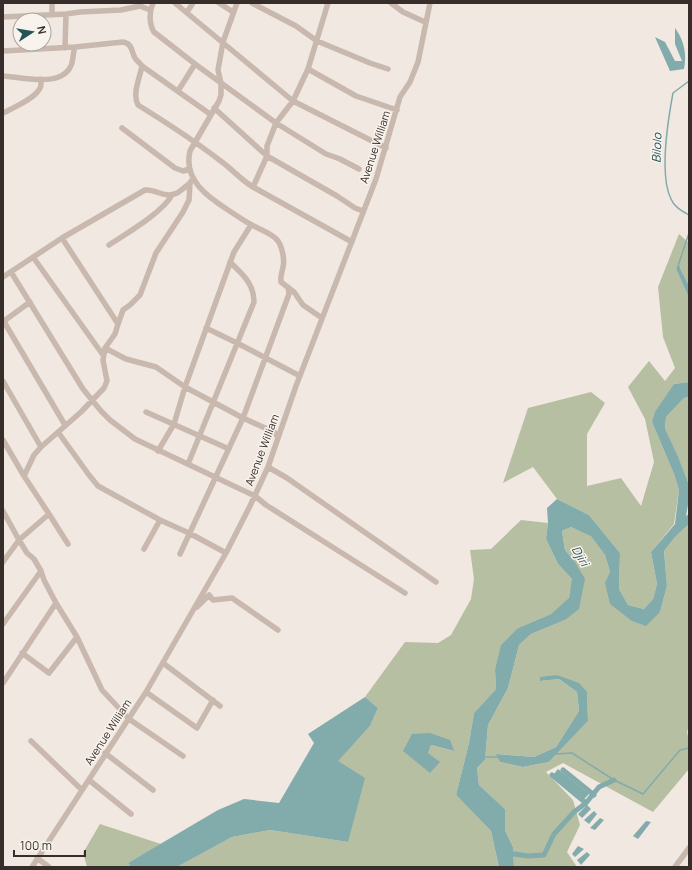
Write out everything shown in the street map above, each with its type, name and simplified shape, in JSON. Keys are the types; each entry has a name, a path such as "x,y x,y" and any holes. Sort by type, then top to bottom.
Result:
{"street":[{"path":"153,3 150,10 151,27 154,32 276,123 326,154 340,159 359,169"},
{"path":"175,3 293,101 386,148"},
{"path":"187,12 193,3"},
{"path":"219,3 233,12"},
{"path":"237,3 223,42 218,70 221,83 221,95 219,101 195,141 188,158 192,177 204,193 251,225 277,240 283,258 284,267 280,280 282,284 294,292 303,305 322,318"},
{"path":"252,3 296,26 316,41 370,63 388,68"},
{"path":"391,3 403,12 425,22"},
{"name":"Avenue William","path":"32,867 146,692 226,553 268,467 300,376 364,211 386,148 400,98 410,82 418,62 430,3"},
{"path":"253,188 267,156 268,146 276,123 293,101 308,69 327,4"},
{"path":"52,14 66,14 141,5 150,10"},
{"path":"66,14 66,48"},
{"path":"3,51 75,48 123,42 128,43 132,48 136,60 142,66 210,114"},
{"path":"3,76 40,79 58,78 64,74 72,63 75,48"},
{"path":"178,91 195,64"},
{"path":"142,66 136,95 138,105 195,141 253,188 352,242"},
{"path":"308,69 356,96 397,110"},
{"path":"3,113 19,105 37,92 41,86 40,79"},
{"path":"214,108 267,156 355,208 364,211"},
{"path":"122,128 175,168 183,171 190,169"},
{"path":"104,352 115,334 124,310 140,295 156,253 183,212 189,200 190,183 192,177"},
{"path":"3,277 62,238 145,190 154,191 168,196 179,192 190,183"},
{"path":"109,245 162,208 172,195"},
{"path":"158,450 174,424 185,387 230,262 239,243 251,225"},
{"path":"62,238 118,324"},
{"path":"24,476 34,455 41,447 92,400 106,384 104,352 33,257"},
{"path":"188,464 254,302 254,292 250,284 230,262"},
{"path":"11,272 83,389 110,420 123,431 158,450 254,496 405,593"},
{"path":"180,554 243,418 289,294 287,287"},
{"path":"30,302 3,320 65,425"},
{"path":"206,328 300,376"},
{"path":"104,352 156,367 185,387 243,418 274,432 278,437"},
{"path":"3,381 41,447"},
{"path":"146,412 229,449"},
{"path":"58,432 98,486 160,520 226,553"},
{"path":"3,440 24,476 68,544"},
{"path":"268,467 288,478 436,582"},
{"path":"3,511 27,553 34,559 41,571 56,603 77,637 102,690 129,719 183,756"},
{"path":"3,562 19,540 49,514"},
{"path":"144,549 160,520"},
{"path":"3,624 41,571"},
{"path":"192,611 209,595 213,600 232,598 278,630"},
{"path":"3,683 56,603"},
{"path":"22,653 49,673 77,637"},
{"path":"163,662 220,706"},
{"path":"146,692 197,728 213,700"},
{"path":"31,741 82,790"},
{"path":"105,753 153,790"},
{"path":"89,780 131,814"},
{"path":"675,867 689,848"},
{"path":"37,858 49,867"}],"green space":[{"path":"679,234 689,243 689,286 680,268 679,262 676,269 689,298 689,382 674,384 652,422 674,474 679,490 674,524 651,552 657,584 653,599 644,609 628,605 619,589 620,553 589,515 557,499 533,467 503,483 528,408 591,392 605,403 587,434 587,486 621,478 641,506 654,462 645,419 628,387 649,361 665,381 675,368 663,337 658,287"},
{"path":"689,397 689,485 678,456 665,430 666,417 684,398"},
{"path":"521,520 548,523 546,539 558,564 572,579 569,599 551,614 518,628 495,670 496,689 474,713 469,743 456,795 491,831 499,867 177,867 232,837 270,830 348,842 337,761 370,726 378,708 365,697 405,642 438,643 451,635 471,599 474,579 470,550 491,549","holes":["430,733 453,751 431,745 428,753"]},
{"path":"689,524 689,728 687,731 689,742 689,769 653,812 563,763 546,772 573,800 580,825 567,852 577,867 514,867 513,847 505,830 505,809 479,785 477,768 485,760 488,725 508,688 519,645 531,634 565,620 575,562 565,550 562,531 571,527 591,535 605,555 610,572 610,604 660,612 667,586 664,551 675,537","holes":["557,675 587,692 588,721 549,762 523,767 500,762 497,754 534,757 556,747 579,711 577,692 559,679 540,681"]},
{"path":"100,824 161,844 128,863 131,867 87,867 83,853"}],"water":[{"path":"675,28 683,42 685,63 684,69 670,71 655,37 665,42 675,61 682,61 675,44"},
{"path":"679,261 680,268 689,286 689,298 676,269"},
{"path":"689,382 689,397 684,398 666,417 665,429 678,456 689,485 689,499 686,516 689,514 689,524 675,537 664,551 667,586 660,612 646,626 632,621 610,604 605,583 610,572 605,555 591,536 571,527 562,531 565,550 575,562 585,579 579,609 565,620 531,634 519,645 508,688 488,725 485,760 477,768 479,785 505,809 505,830 513,847 514,867 499,867 491,831 456,795 469,743 474,713 496,689 495,670 501,645 518,628 551,614 569,598 572,579 558,564 546,539 548,523 547,508 557,499 589,515 620,553 619,589 628,605 644,609 653,599 657,584 651,552 675,524 679,490 674,474 652,422 655,412 674,384"},
{"path":"557,675 579,683 587,692 588,721 549,762 523,767 500,762 496,754 534,757 556,747 579,711 577,692 559,679 540,681 540,677"},
{"path":"365,697 378,708 370,726 338,761 365,778 348,842 270,830 232,837 177,867 131,867 128,863 218,810 244,799 279,803 314,743 308,734"},
{"path":"430,733 450,740 454,751 431,745 428,753 440,762 430,773 403,751 412,734"},
{"path":"558,769 589,794 584,799 554,774"},
{"path":"587,805 591,809 582,818 578,814"},
{"path":"594,811 597,814 589,824 584,820"},
{"path":"600,818 604,820 595,830 590,828"},
{"path":"646,821 651,822 638,839 633,836"},
{"path":"578,846 584,849 575,857 572,854"},
{"path":"587,852 590,855 581,865 577,860"}],"waterway":[{"name":"Bilolo","path":"689,81 673,93 667,132 665,162 667,189 672,202 676,207 689,215"},
{"name":"Bilolo","path":"679,263 689,233"},
{"path":"555,754 572,753 614,780 643,794 680,750 689,748"},
{"path":"484,757 498,757"},
{"path":"563,770 594,795"},
{"path":"552,775 586,803"},
{"path":"507,853 528,856 544,855 554,834 574,812 586,803 599,787 614,780"}],"water label":[{"name":"Djiri","path":"580,556"}]}
